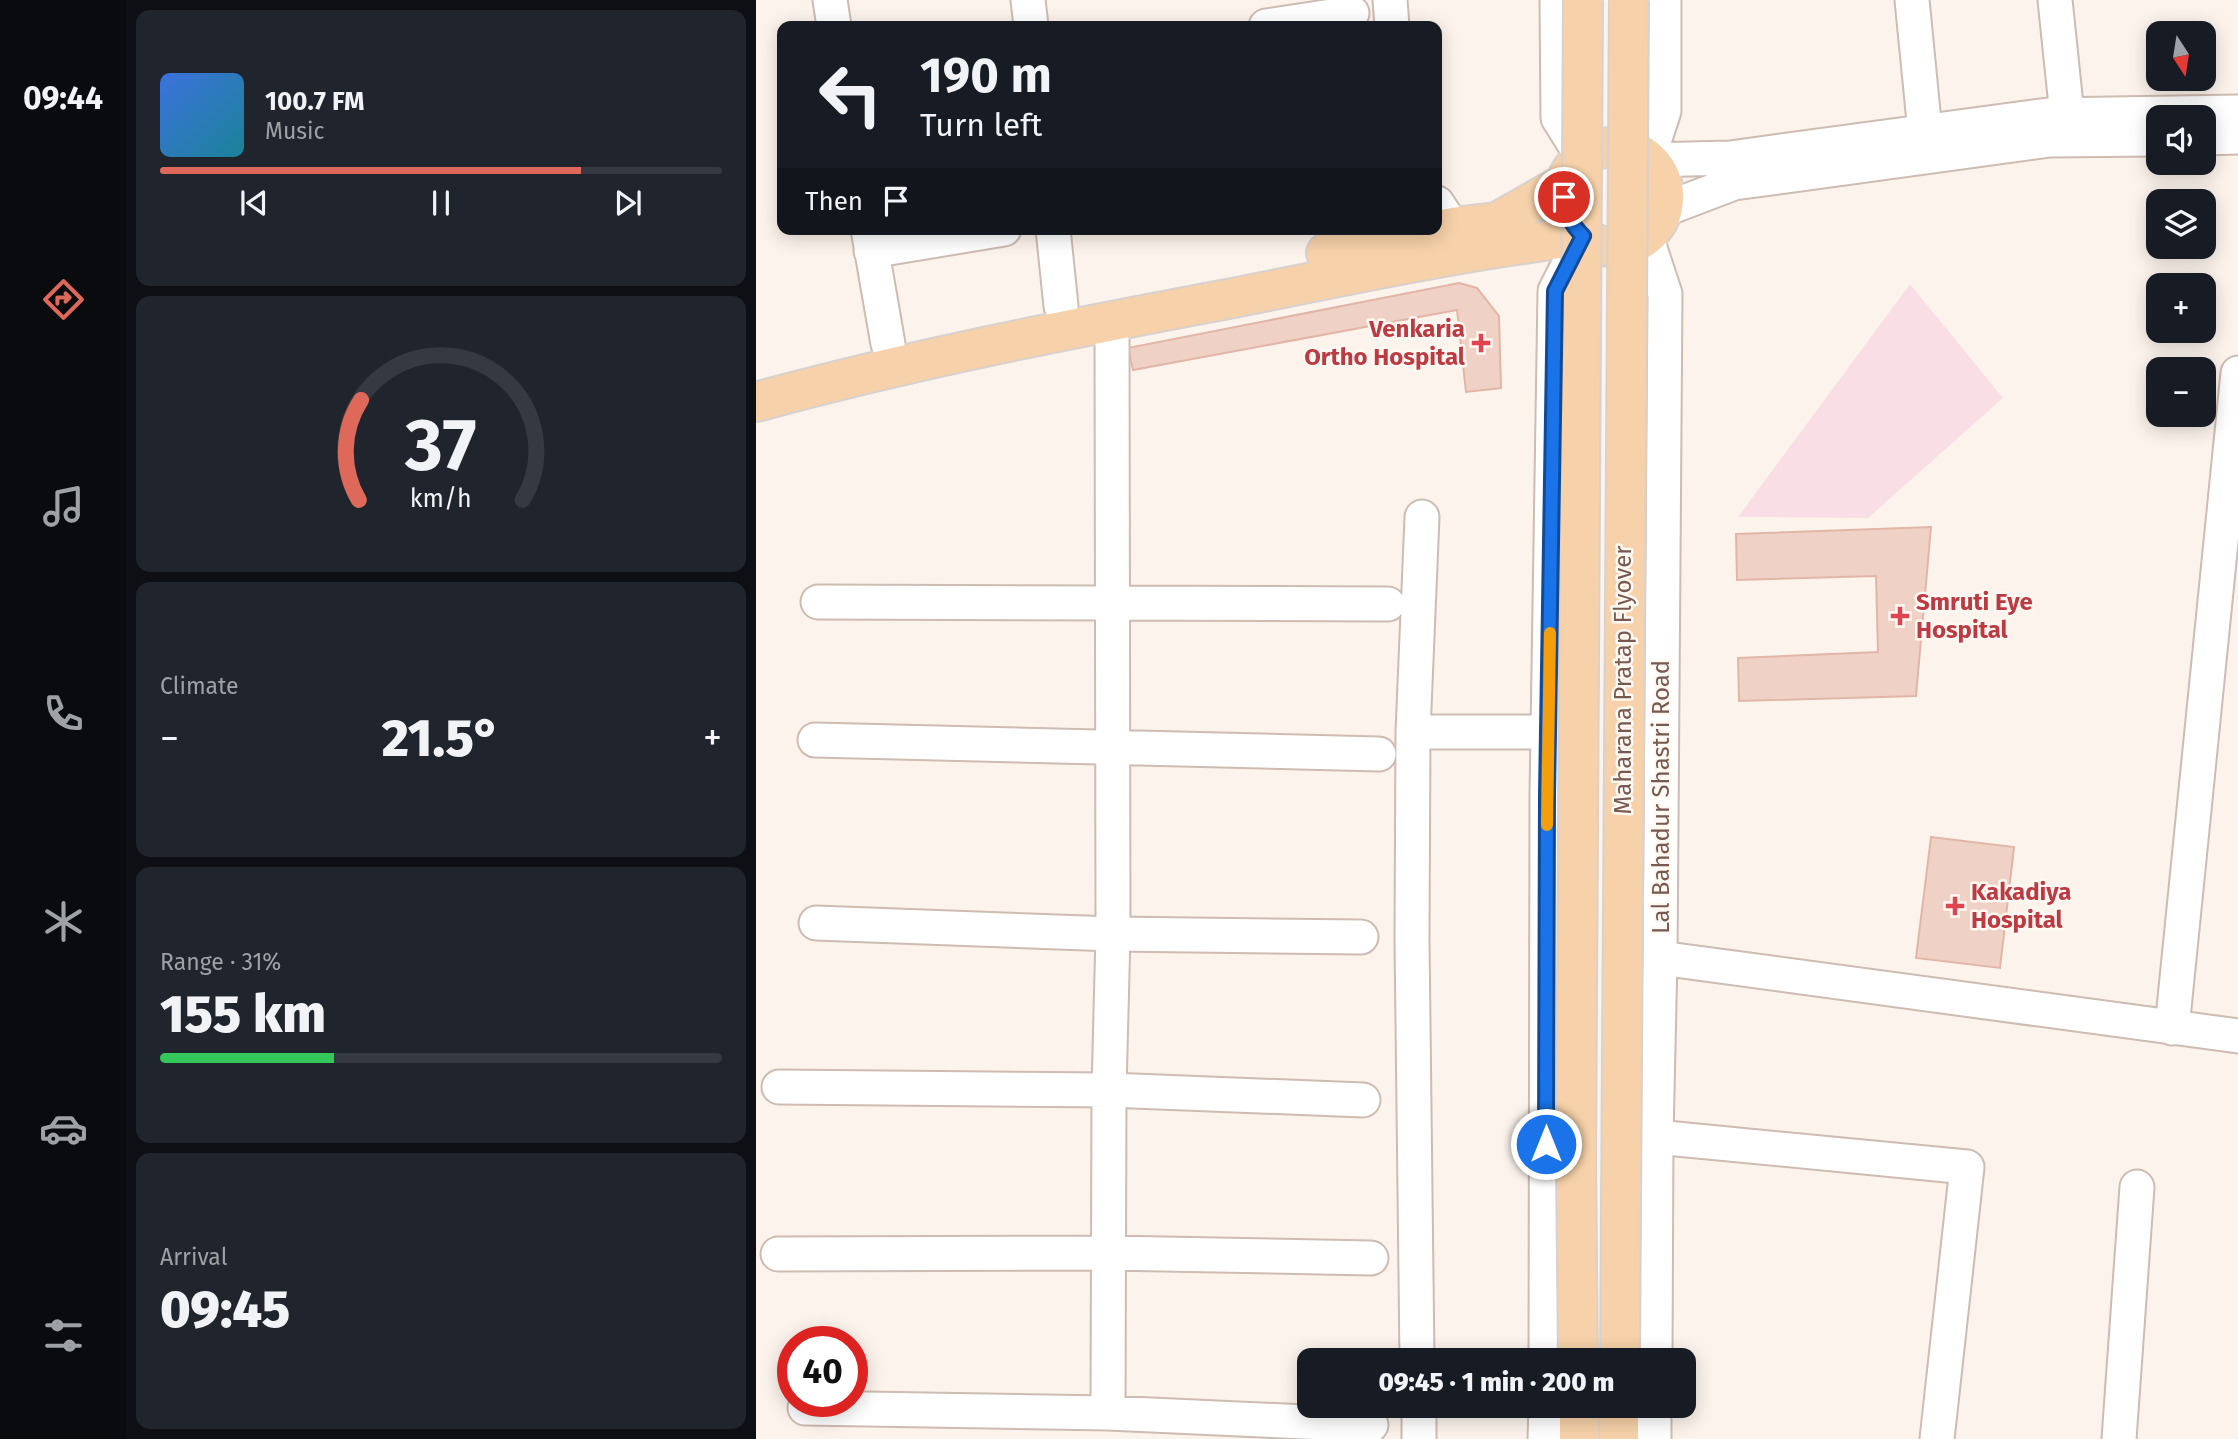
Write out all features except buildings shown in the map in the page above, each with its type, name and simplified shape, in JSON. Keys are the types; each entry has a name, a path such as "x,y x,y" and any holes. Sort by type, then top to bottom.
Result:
{"main road":[{"name":"Maharana Pratap Flyover","path":"1578,1348 1576,1148 1583,0"},
{"name":"Maharana Pratap Flyover","path":"1620,1348 1629,0"},
{"path":"1445,215 1497,222 1574,171 1598,150 1616,147 1633,150 1657,170 1665,196 1655,223 1622,247 1597,245 1573,226 1566,212 1564,197 1574,171"},
{"path":"756,377 830,356 1061,306 1361,235"},
{"path":"756,402 835,380 1112,321 1502,246 1583,236"},
{"path":"1579,1418 1579,1439"},
{"path":"1619,1418 1619,1439"}],"street":[{"path":"830,0 833,21"},
{"path":"1028,0 1030,21"},
{"path":"1390,0 1392,21"},
{"path":"1557,0 1558,118 1574,171"},
{"path":"1664,0 1664,111 1648,160 1730,158 2048,115 2238,112"},
{"path":"1912,0 1925,132"},
{"path":"2055,0 2067,114"},
{"path":"1298,21 1352,13"},
{"path":"2216,138 2238,137"},
{"path":"1655,223 1734,183 2050,140 2146,139"},
{"name":"Lal Bahadur Shastri Road","path":"1655,223 1665,294 1655,1348"},
{"path":"888,344 869,240 930,235"},
{"path":"1054,235 1061,306"},
{"path":"1546,1348 1547,795 1555,291 1583,236"},
{"path":"1108,1413 1109,1090 1113,934 1112,321"},
{"path":"2172,1028 2238,373"},
{"path":"1418,1348 1412,939 1413,732 1422,517"},
{"path":"818,602 1388,604"},
{"path":"1413,732 1549,732"},
{"path":"815,740 1379,754"},
{"path":"816,923 1113,934 1361,937"},
{"path":"1660,958 2238,1036"},
{"path":"779,1087 1109,1090 1363,1100"},
{"path":"1656,1137 1967,1167 1937,1439"},
{"path":"2119,1439 2137,1187"},
{"path":"778,1254 1109,1253 1370,1258"},
{"path":"868,1409 1108,1413 1371,1425"},
{"path":"1419,1418 1419,1439"},
{"path":"1545,1439 1546,1418"},
{"path":"1654,1418 1654,1439"}],"shaded area":[{"path":"1910,284 2003,398 1868,518 1738,517"}],"slow traffic":[{"path":"1547,825 1550,633"}],"place":[{"name":"Venkaria Ortho Hospital","path":"1481,343"},
{"name":"Smruti Eye Hospital","path":"1900,616"},
{"name":"Kakadiya Hospital","path":"1955,906"}],"route":[{"path":"1546,1144 1547,795 1555,291 1583,236 1573,226 1566,212 1564,197"}]}
